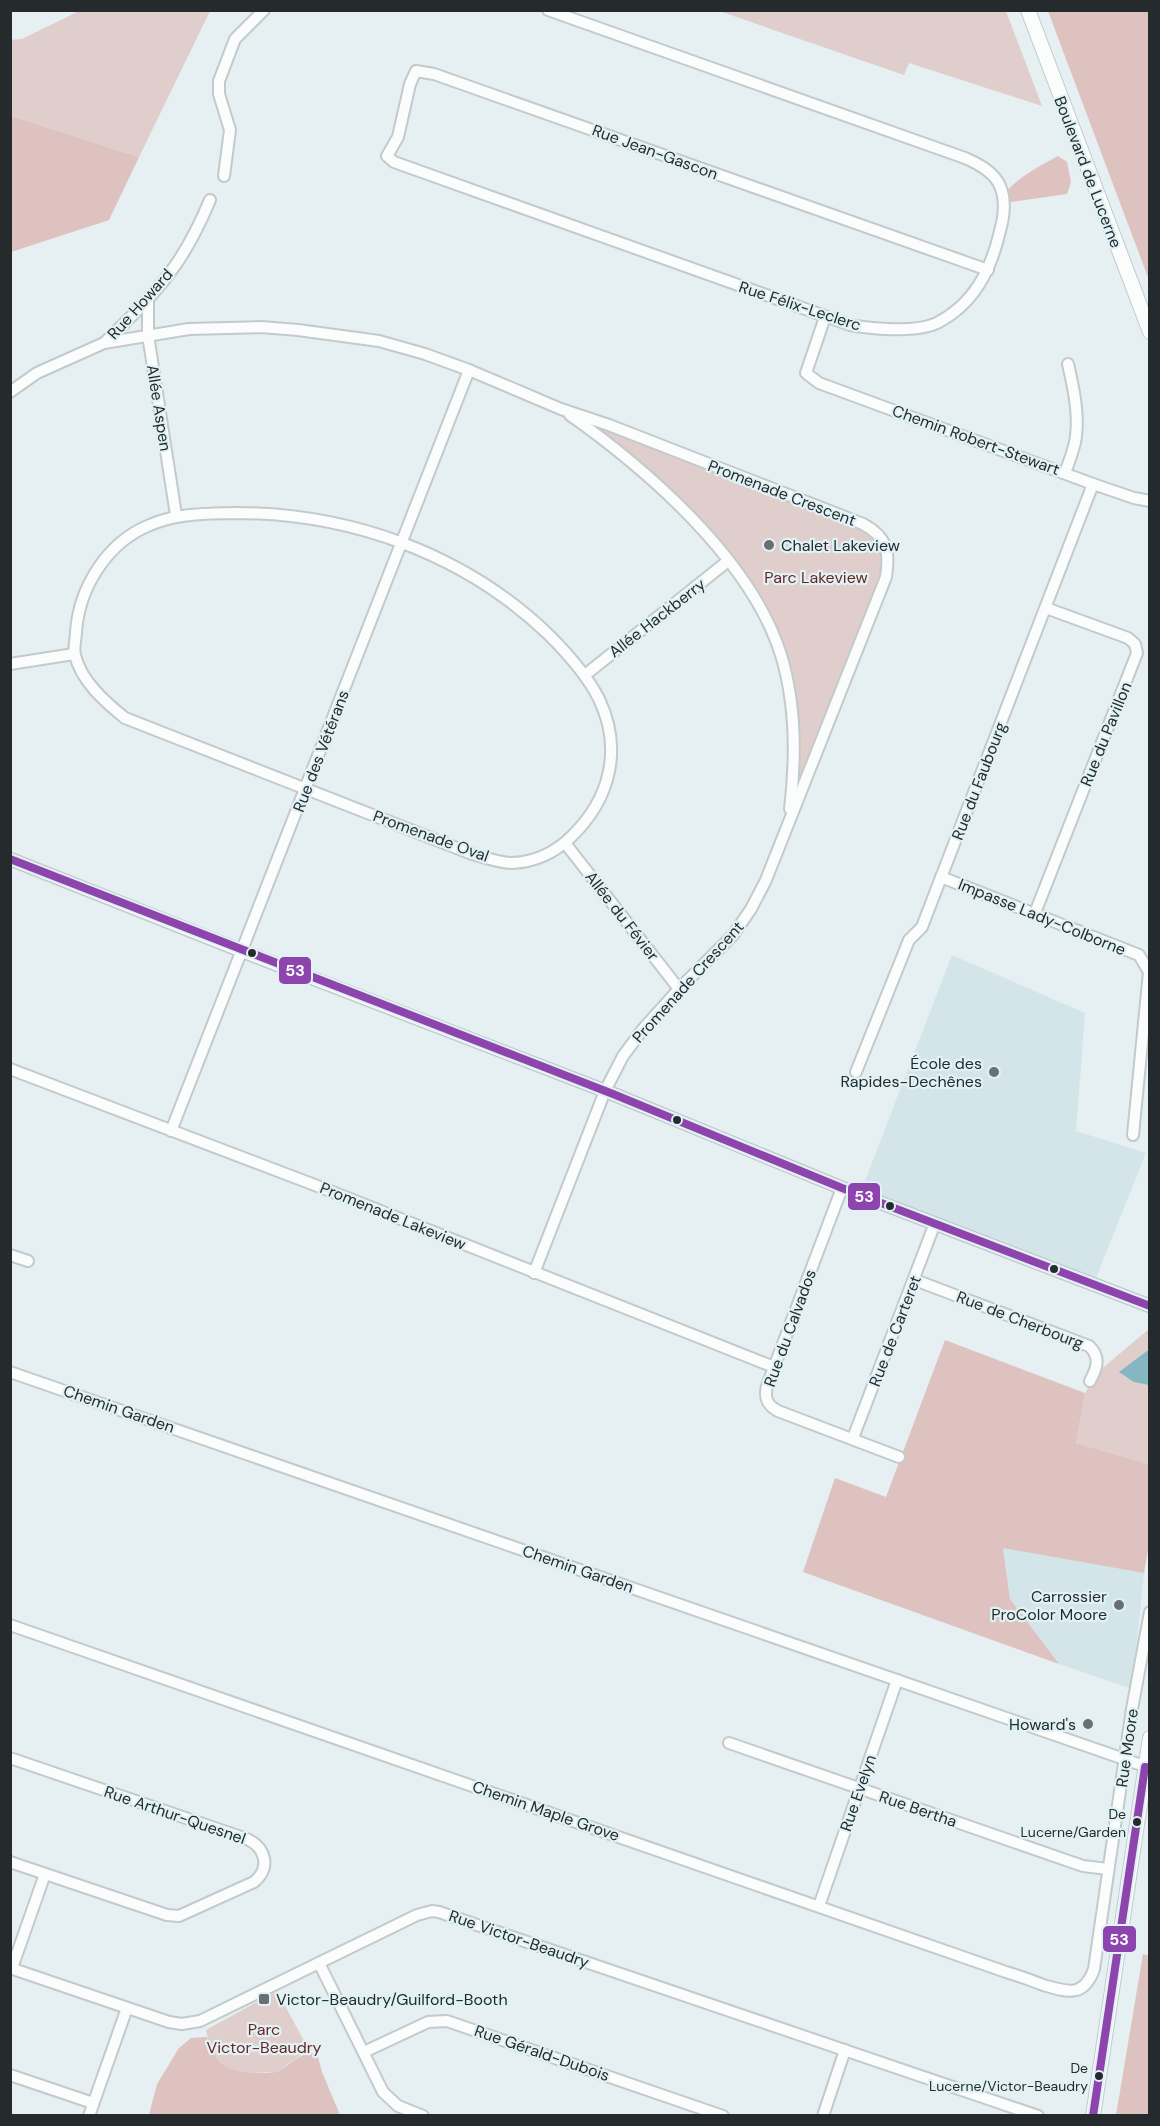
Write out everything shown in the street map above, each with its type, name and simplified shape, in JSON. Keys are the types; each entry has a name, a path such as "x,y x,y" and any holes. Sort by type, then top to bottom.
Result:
{"main road":[{"name":"Boulevard de Lucerne","path":"1028,10 1149,332"},
{"path":"1093,2115 1147,1768 1149,1738"}],"street":[{"path":"224,176 230,130 219,94 219,81 235,39 264,10"},
{"name":"Rue Félix-Leclerc","path":"394,162 850,326 873,328 927,326 943,319 963,304 977,289 995,253 1002,226 1004,203 996,179 983,167 954,154 548,10"},
{"name":"Rue Jean-Gascon","path":"394,162 387,156 399,137 410,84 416,71 434,74 988,270"},
{"name":"Rue Howard","path":"104,343 148,299 170,273 200,223 210,200"},
{"name":"Allée Aspen","path":"148,299 148,334 176,515"},
{"name":"Chemin Robert-Stewart","path":"825,317 806,373 819,384 1094,484 1149,501"},
{"name":"Promenade Crescent","path":"13,387 37,373 104,343 189,328 298,330 379,341 425,354 510,386 561,409 609,425 863,524 881,537 886,548 888,563 886,577 766,880 751,909 733,935 679,989 643,1029 623,1056 605,1091 534,1273"},
{"path":"1065,472 1074,446 1076,430 1068,364"},
{"name":"Rue des Vétérans","path":"171,1131 469,370"},
{"name":"Promenade Crescent","path":"561,409 593,432 664,493 699,527 746,586 770,628 781,656 792,713 793,755 789,825"},
{"name":"Rue du Faubourg","path":"856,1072 909,940 922,927 1094,484"},
{"name":"Promenade Oval","path":"259,513 338,524 402,542 469,574 501,594 530,617 585,675 600,700 608,722 612,748 610,773 602,797 587,821 552,853 511,863 472,854 125,718 102,700 87,680 74,654 77,620 86,589 102,561 131,536 148,525 176,515 259,513"},
{"name":"Allée Hackberry","path":"585,675 728,561"},
{"name":"Rue du Pavillon","path":"1035,913 1137,653 1135,644 1128,638 1046,608"},
{"path":"10,664 74,654"},
{"name":"Allée du Févier","path":"565,843 679,989"},
{"path":"10,859 605,1091 842,1188 1149,1306"},
{"name":"Impasse Lady-Colborne","path":"941,877 1139,956 1149,972 1132,1135"},
{"name":"Promenade Lakeview","path":"10,1069 331,1192 774,1367"},
{"name":"Rue du Calvados","path":"842,1188 774,1367 765,1392 766,1398 772,1408 899,1457"},
{"name":"Rue de Carteret","path":"853,1438 935,1223"},
{"path":"10,1255 28,1262"},
{"name":"Rue de Cherbourg","path":"915,1280 1089,1346 1096,1354 1098,1368 1090,1381"},
{"name":"Chemin Garden","path":"10,1372 1147,1768"},
{"name":"Rue Moore","path":"1082,1988 1091,1978 1094,1969 1132,1709 1149,1612"},
{"name":"Chemin Maple Grove","path":"10,1625 1063,1991 1070,1992 1082,1988"},
{"name":"Rue Evelyn","path":"819,1906 897,1680"},
{"name":"Rue Bertha","path":"729,1743 1083,1866 1108,1869"},
{"name":"Rue Arthur-Quesnel","path":"10,1758 247,1839 259,1846 265,1858 263,1871 254,1881 179,1916 167,1915 10,1862"},
{"path":"11,1968 45,1874"},
{"name":"Rue Victor-Beaudry","path":"11,1968 169,2022 190,2024 417,1915 432,1911 439,1912 1038,2115"},
{"path":"319,1963 383,2092 398,2106 423,2115"},
{"path":"89,2115 126,2008"},
{"name":"Rue Gérald-Dubois","path":"364,2052 428,2022 447,2021 723,2115"},
{"path":"823,2115 845,2050"},
{"path":"10,2074 93,2103"}],"shaded area":[{"path":"1048,11 1149,11 1149,280"},
{"path":"11,116 139,157 109,220 11,252"},
{"path":"1058,156 1067,162 1071,182 1067,194 1004,203 1003,196 1014,184"},
{"name":"École des Rapides-Dechênes","path":"952,955 1085,1013 1076,1131 1146,1153 1093,1285 860,1194"},
{"path":"945,1340 1085,1393 1076,1443 1149,1464 1149,1544 1144,1573 1003,1548 1010,1599 1059,1664 803,1572 835,1478 886,1497"},
{"path":"1003,1547 1144,1573 1132,1689 1059,1664 1010,1599"},
{"path":"1143,1954 1150,1956 1149,2115 1116,2115"},
{"path":"207,2037 219,2061 232,2069 249,2073 278,2071 306,2054 311,2053 318,2057 340,2115 149,2115 157,2084 179,2048 191,2038"}],"green space":[{"path":"79,11 210,11 139,157 11,116 10,40 22,39"},
{"path":"719,11 1006,11 1042,106 909,63 904,75"},
{"name":"Parc Lakeview","path":"561,409 874,530 888,563 789,825 793,755 781,656 746,586 673,500"},
{"path":"1149,1329 1149,1464 1076,1443 1085,1393 1099,1371"},
{"name":"Parc Victor-Beaudry","path":"277,1991 309,2050 276,2072 244,2073 228,2069 211,2053 206,2030"}],"water":[{"path":"1149,1351 1149,1385 1134,1382 1119,1372"}],"transit line":[{"name":"53","path":"10,859 613,1094 842,1188 1150,1306"},
{"name":"53","path":"1093,2116 1145,1767 1150,1768"}],"place":[{"name":"Chalet Lakeview","path":"769,545"},
{"name":"École des Rapides-Dechênes","path":"994,1072"},
{"name":"Carrossier ProColor Moore","path":"1119,1605"},
{"name":"Howard's","path":"1088,1724"},
{"name":"De Lucerne/Garden","path":"1137,1822"},
{"name":"Victor-Beaudry/Guilford-Booth","path":"264,1999"},
{"name":"De Lucerne/Victor-Beaudry","path":"1099,2076"}]}
